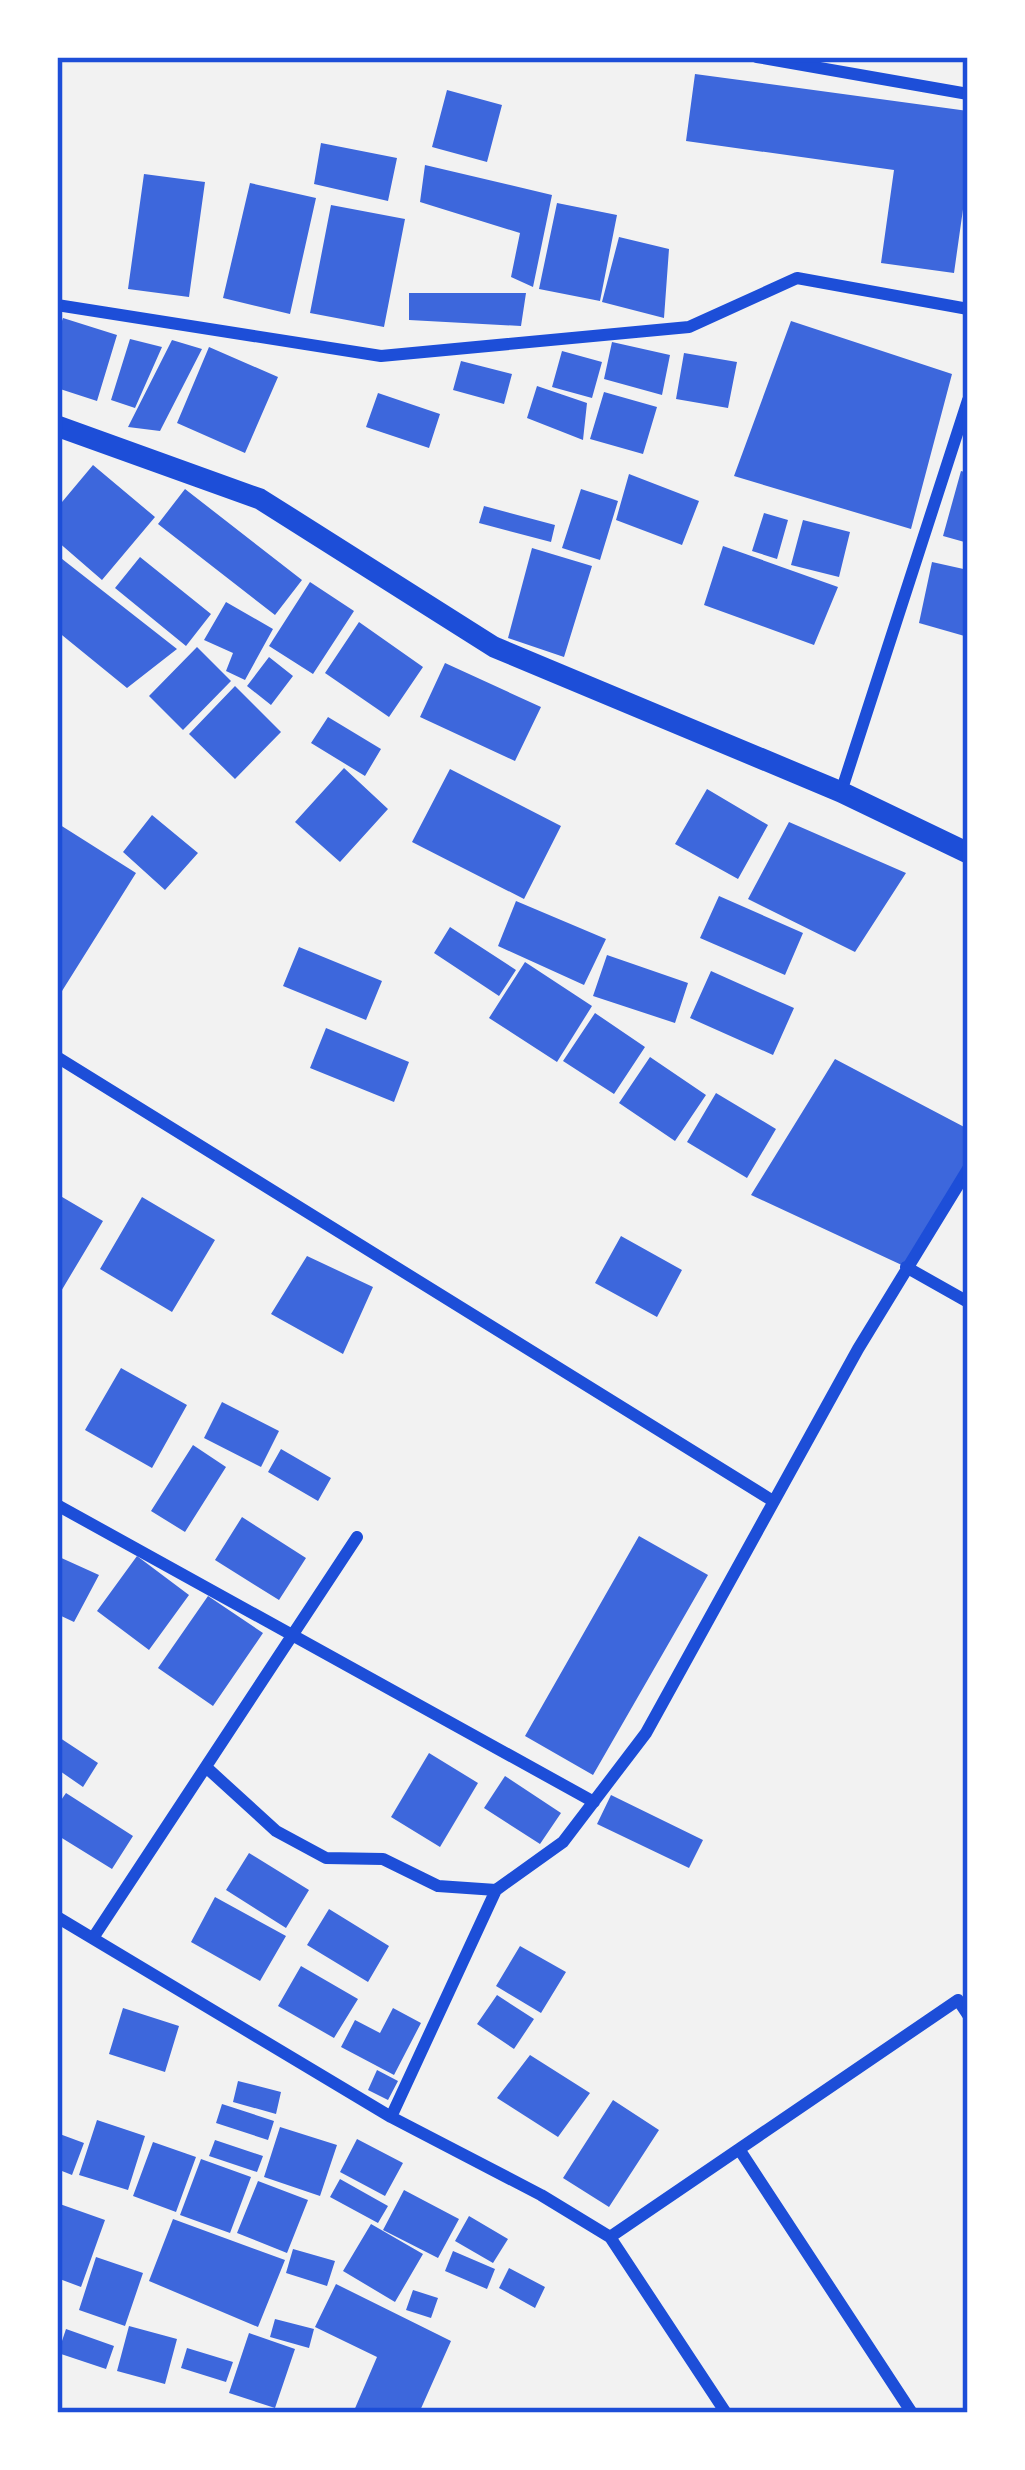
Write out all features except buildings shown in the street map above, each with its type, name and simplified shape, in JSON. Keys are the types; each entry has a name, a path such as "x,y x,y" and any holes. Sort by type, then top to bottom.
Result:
{"street":[{"path":"757,57 968,94"},
{"path":"57,304 381,356 688,327 797,278 968,309"},
{"path":"841,792 968,400"},
{"path":"57,426 260,499 494,647 841,792 968,853"},
{"path":"57,1057 773,1501"},
{"path":"391,2117 496,1890 562,1841 646,1733 906,1267 968,1169"},
{"path":"906,1267 968,1302"},
{"path":"57,1505 594,1802"},
{"path":"93,1938 357,1537"},
{"path":"207,1768 275,1831 326,1858 383,1859 438,1886 496,1890"},
{"path":"57,1917 391,2117 542,2195 610,2237 726,2413"},
{"path":"610,2237 958,2000 968,2015"},
{"path":"740,2149 912,2413"}]}
